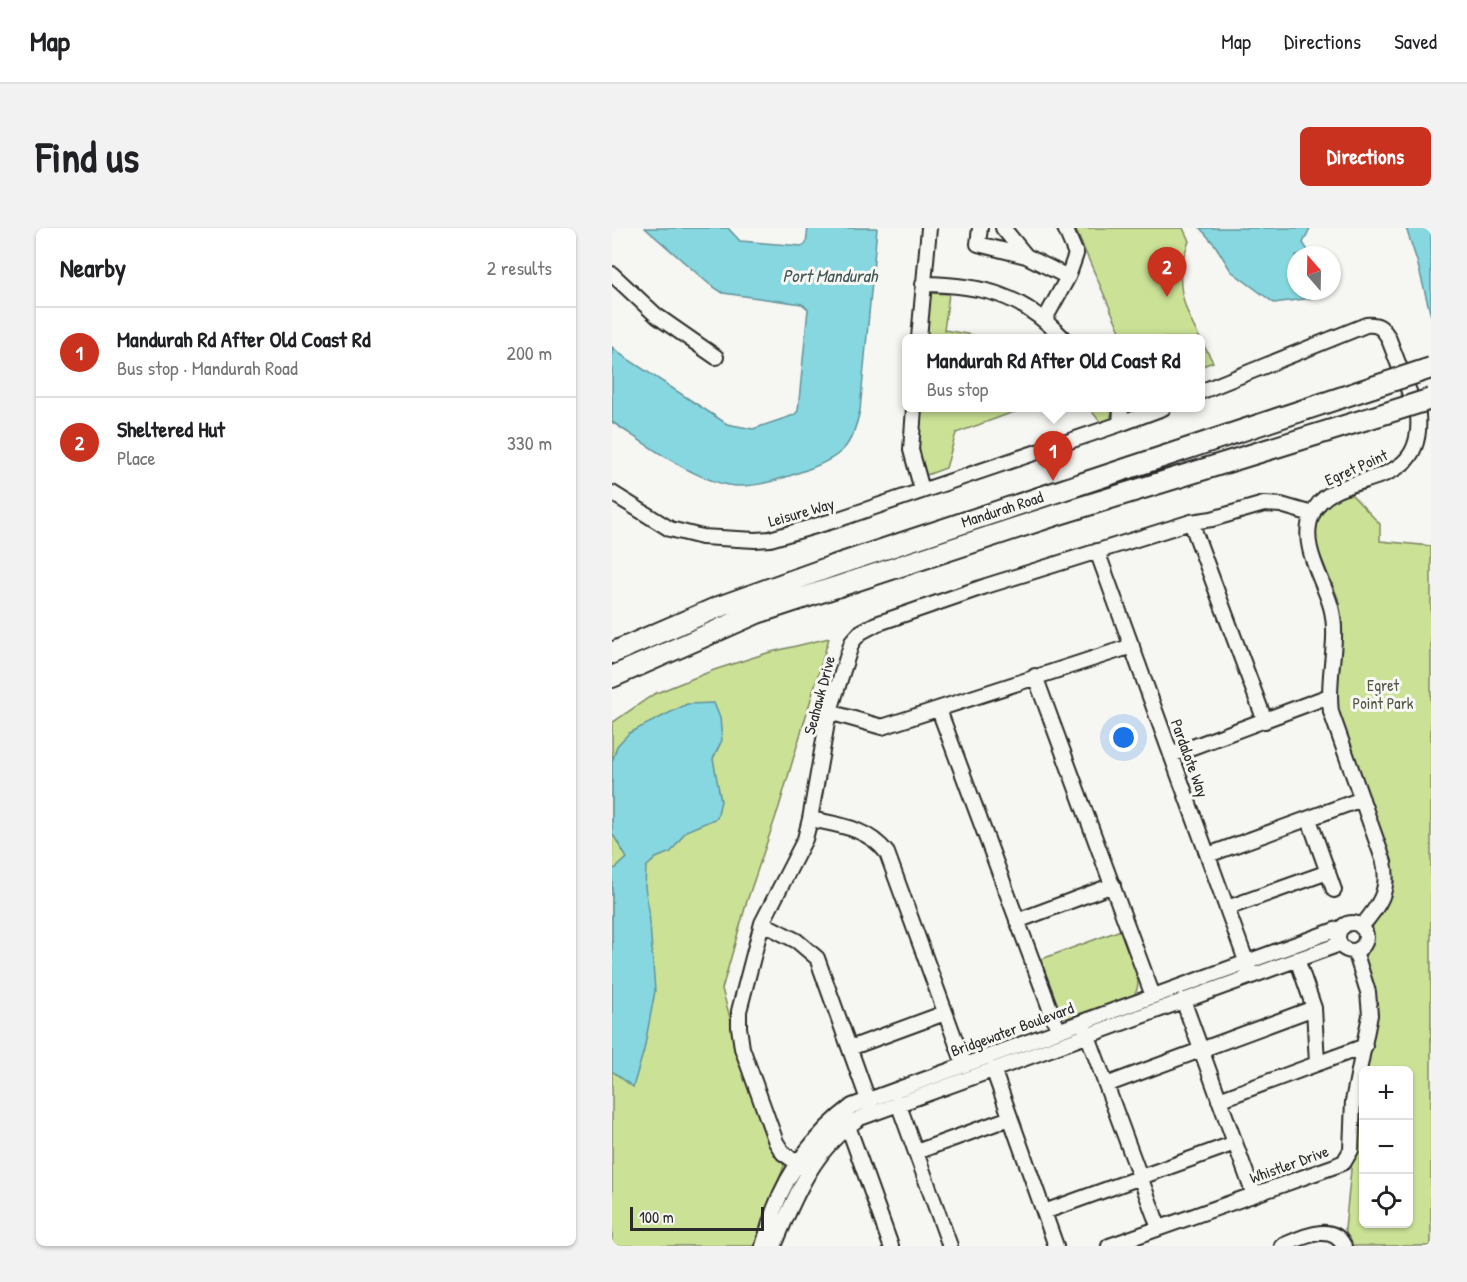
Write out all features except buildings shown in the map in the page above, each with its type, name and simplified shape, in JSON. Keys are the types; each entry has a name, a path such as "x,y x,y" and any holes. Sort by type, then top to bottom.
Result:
{"highway":[{"name":"Mandurah Road","path":"612,653 716,608 830,567 1431,368"},
{"name":"Mandurah Road","path":"612,677 757,613 1059,514 1431,399"}],"street":[{"path":"919,334 928,228"},
{"path":"981,228 978,244 1026,256 1068,277"},
{"path":"1003,228 1026,256"},
{"path":"1045,319 1068,277 1076,254 1065,228"},
{"path":"612,274 657,316 716,357"},
{"path":"923,284 955,285 987,290 1021,303 1045,319 1058,334"},
{"name":"Egret Point","path":"1205,390 1366,325 1375,324 1382,327 1418,415 1419,427 1413,448 1410,456 1396,469 1329,494 1312,514"},
{"path":"914,412 911,450 922,490 1152,412"},
{"path":"1120,424 1121,412"},
{"name":"Leisure Way","path":"612,493 670,529 702,537 755,540 782,537 922,490"},
{"name":"Seahawk Drive","path":"804,1168 783,1153 776,1142 740,1037 739,1011 762,923 801,848 810,819 829,712 848,649 861,632 876,624 987,585 1191,522 1275,503 1312,514"},
{"path":"1312,514 1309,531 1311,553 1334,619 1329,696 1335,725 1384,862 1387,877 1382,897 1361,927"},
{"path":"1191,522 1265,721"},
{"name":"Pardalote Way","path":"1097,551 1252,976"},
{"path":"829,712 882,727 1132,646"},
{"path":"1035,676 1154,996"},
{"path":"1171,755 1329,696"},
{"path":"939,710 1058,1030"},
{"path":"1208,855 1362,799"},
{"path":"810,819 863,832 887,853 964,1064"},
{"path":"1309,819 1334,890"},
{"path":"1227,908 1328,872"},
{"path":"1017,921 1113,885"},
{"path":"762,923 796,941 817,958 873,1113"},
{"path":"1352,924 1361,927 1365,941 1360,949 1355,951 1344,948 1340,944 1338,938 1342,927 1352,924"},
{"name":"Bridgewater Boulevard","path":"774,1246 819,1135 852,1106 1342,927"},
{"name":"Bridgewater Boulevard","path":"763,1246 782,1192 848,1126 898,1103 1340,944"},
{"name":"Whistler Drive","path":"1109,1246 1335,1166 1349,1157 1352,1150 1353,1101 1370,1015 1369,1002 1355,951"},
{"path":"1297,959 1314,1008 1317,1064"},
{"path":"1183,1000 1254,1194"},
{"path":"1106,1085 1314,1008"},
{"path":"850,1048 945,1013"},
{"path":"1083,1021 1159,1228"},
{"path":"1219,1100 1365,1046"},
{"path":"993,1069 1056,1246"},
{"path":"898,1103 950,1246"},
{"path":"916,1152 1010,1118"},
{"path":"848,1126 891,1246"},
{"path":"1044,1212 1235,1143"},
{"path":"1283,1246 1322,1232 1339,1237 1344,1246"}],"green space":[{"path":"1075,228 1183,228 1189,241 1181,269 1182,294 1189,317 1198,334 1121,334"},
{"path":"928,293 949,294 944,330 966,334 925,334"},
{"path":"1205,348 1213,362 1205,365"},
{"path":"920,412 1014,412 956,433 946,468 924,476 917,452"},
{"path":"1092,412 1112,412 1110,420 1102,424"},
{"name":"Egret Point Park","path":"1342,495 1352,495 1380,524 1380,541 1431,546 1431,1246 1350,1246 1345,1229 1359,1117 1359,1228 1413,1228 1413,1066 1368,1066 1377,1011 1366,975 1365,956 1374,921 1394,882 1393,870 1338,720 1335,697 1342,622 1338,598 1317,548 1315,535 1318,521 1332,501"},
{"path":"829,638 722,989 740,1053 784,1166 754,1246 612,1246 612,723 654,694 714,670 767,653"},
{"path":"1121,930 1137,972 1137,989 1134,995 1070,1017 1065,1018 1058,1014 1039,960"}],"water":[{"name":"Port Mandurah","path":"645,228 728,228 740,241 802,246 806,243 808,228 877,228 860,410 853,433 844,449 818,465 789,476 756,485 739,486 723,484 690,471 612,422 612,347 727,424 753,429 794,415 798,411 808,309 802,304 723,293 709,284"},
{"path":"1200,228 1310,228 1303,243 1305,246 1287,246 1287,300 1297,300 1274,303 1231,271 1215,245"},
{"path":"1406,228 1431,228 1431,316 1417,261"},
{"path":"714,703 720,718 722,740 713,759 721,801 717,818 686,831 671,852 656,858 646,867 645,887 655,991 644,1050 633,1087 612,1071 612,869 627,858 612,833 612,762 617,746 629,733 687,704"}],"place":[{"name":"Sheltered Hut","path":"1167,297"},
{"name":"Mandurah Rd After Old Coast Rd","path":"1053,481"}]}
